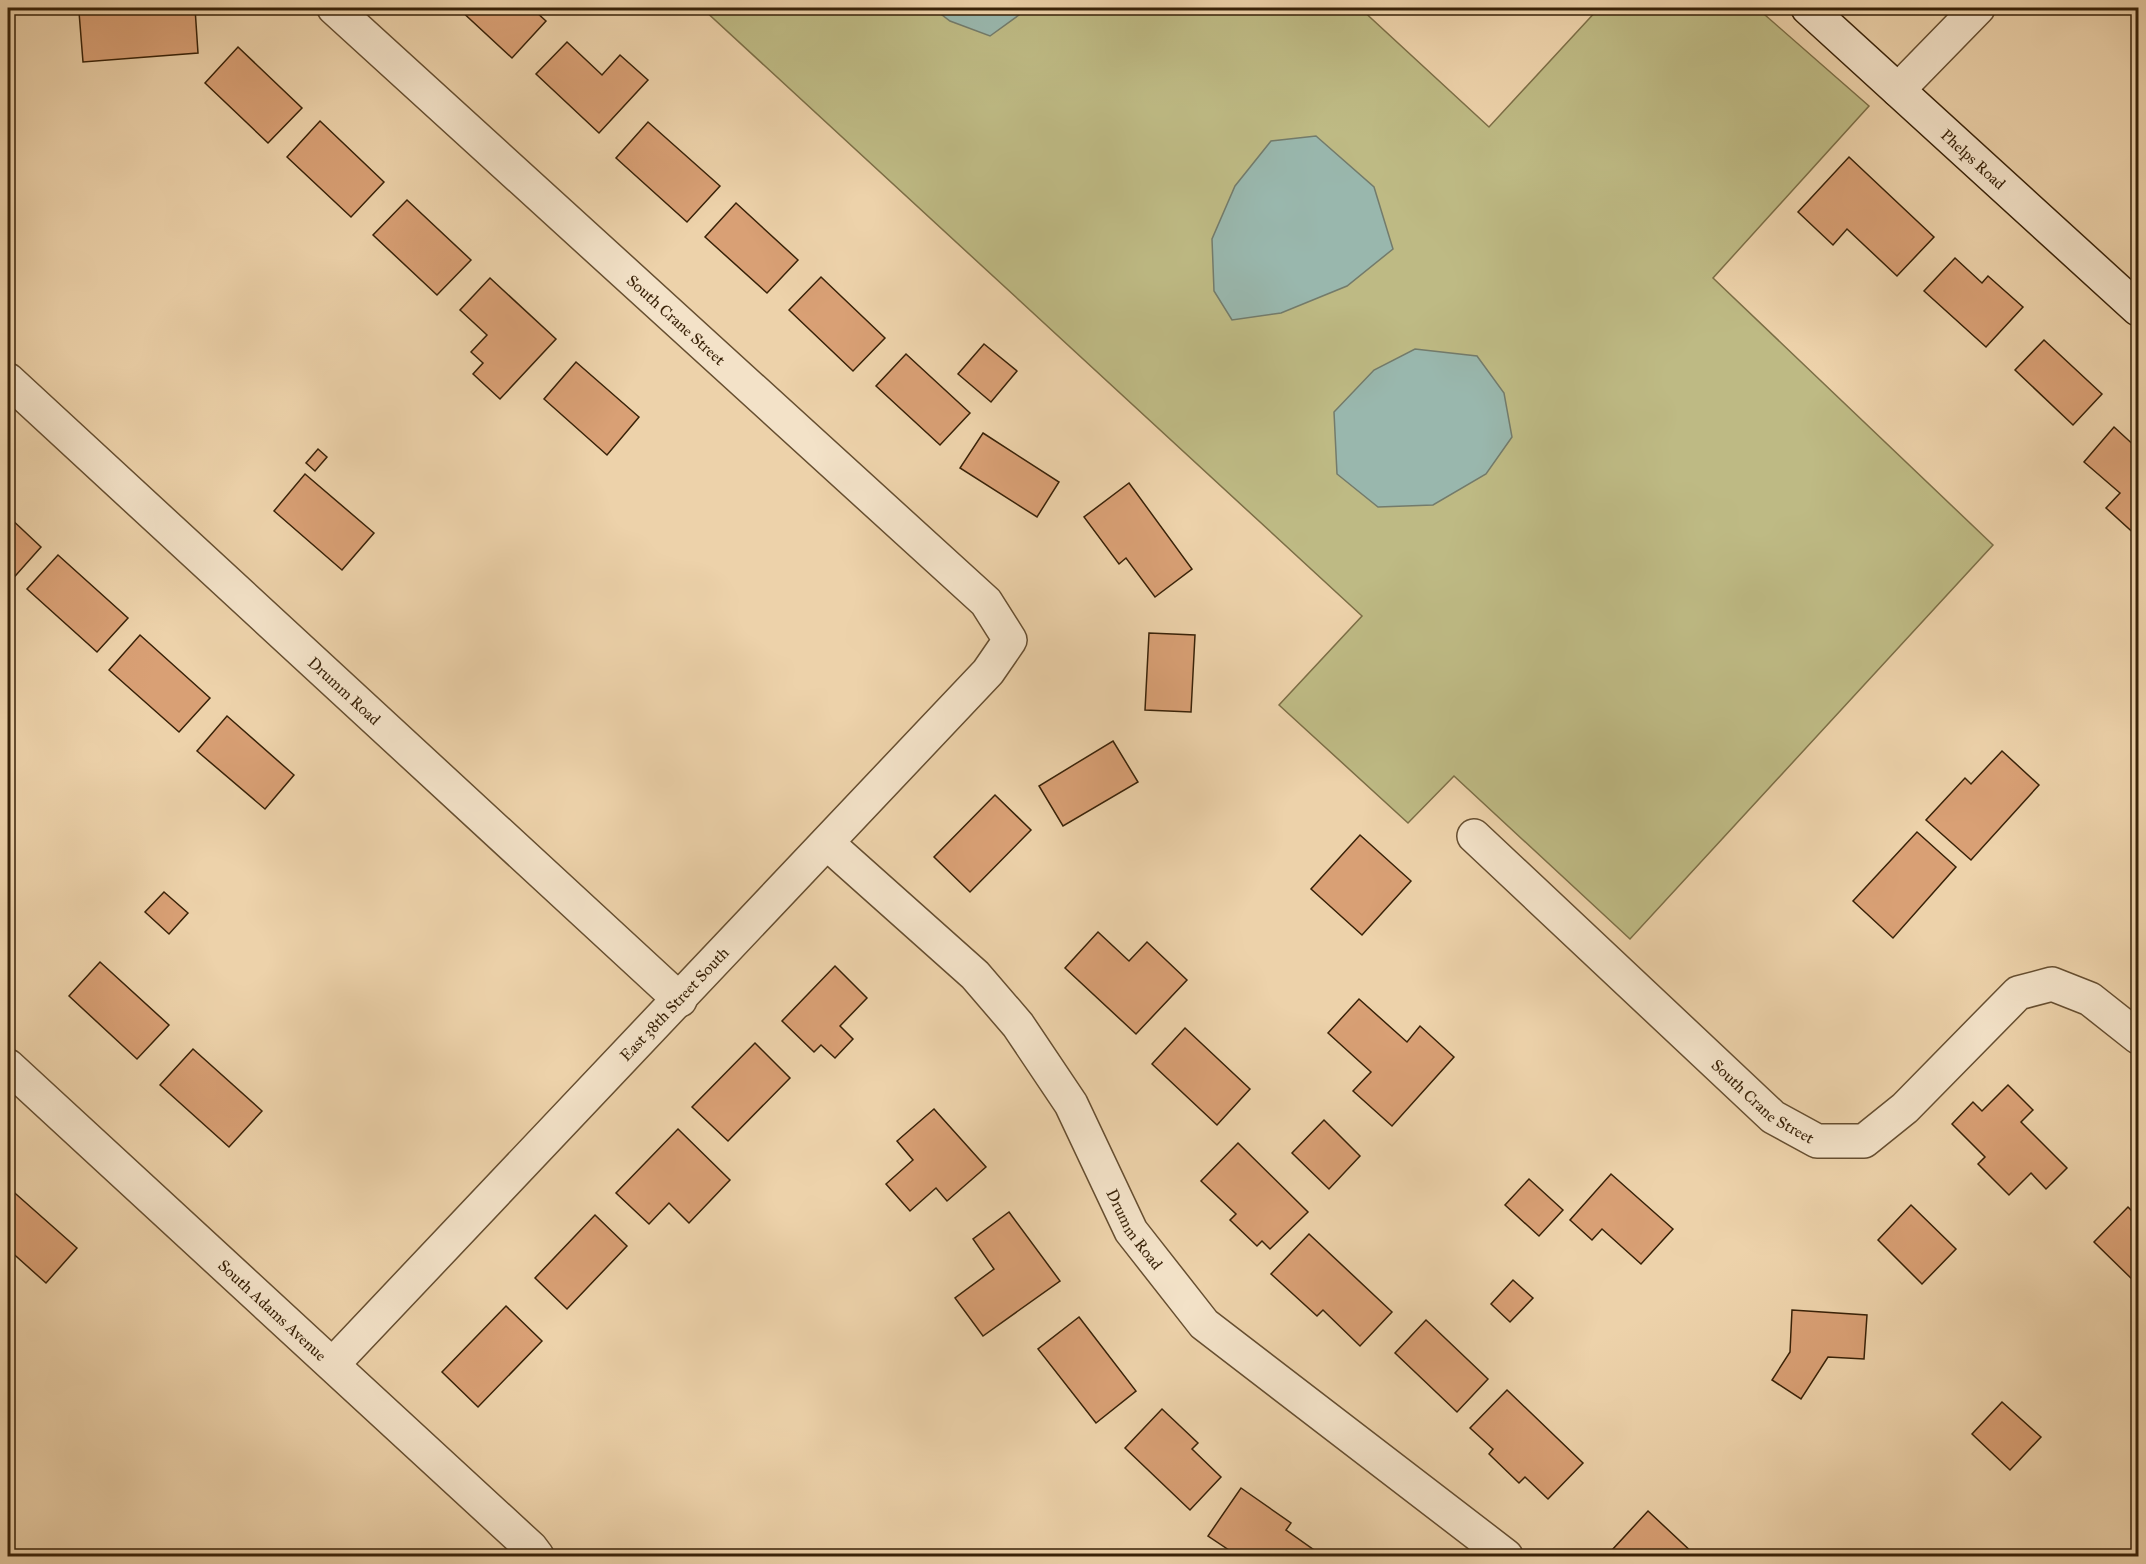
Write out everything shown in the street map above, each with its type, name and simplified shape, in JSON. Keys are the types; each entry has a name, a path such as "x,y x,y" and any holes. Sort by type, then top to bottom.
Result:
{"street":[{"name":"South Crane Street","path":"333,8 986,602 1010,640"},
{"name":"Phelps Road","path":"1808,8 2139,309"},
{"path":"1899,90 1978,8"},
{"name":"Drumm Road","path":"8,380 680,1000"},
{"name":"East 38th Street South","path":"333,1364 988,672 1010,640"},
{"name":"South Crane Street","path":"1474,836 1773,1117 1817,1141 1864,1141 1905,1108 2018,993 2052,984 2090,999 2139,1037"},
{"name":"Drumm Road","path":"826,843 975,975 1018,1025 1071,1104 1131,1231 1204,1324 1506,1557"},
{"name":"South Adams Avenue","path":"8,1066 333,1364 531,1548 537,1557"}],"shaded area":[{"path":"702,8 1360,8 1489,127 1599,8 1757,8 1869,106 1713,278 1993,545 1630,939 1454,776 1408,823 1279,705 1362,616"}],"water":[{"path":"933,8 1022,8 1019,15 990,36 950,21"},
{"path":"1316,136 1374,187 1393,249 1347,286 1281,313 1232,320 1214,291 1212,239 1235,186 1271,141"},
{"path":"1415,349 1477,356 1504,393 1512,437 1486,474 1433,505 1378,507 1337,474 1334,412 1374,370"}],"building":[{"path":"135,8 195,8 198,53 83,62 79,12"},
{"path":"458,8 537,8 534,10 546,21 512,58"},
{"path":"567,42 602,75 620,55 648,80 599,133 536,74"},
{"path":"238,47 302,108 268,143 205,83"},
{"path":"320,121 384,182 351,217 287,157"},
{"path":"648,122 720,186 687,222 616,158"},
{"path":"1849,157 1934,237 1897,276 1847,229 1833,245 1798,212"},
{"path":"407,200 471,260 437,295 373,235"},
{"path":"736,203 798,260 767,293 705,237"},
{"path":"1955,258 1982,283 1988,276 2023,307 1986,347 1924,291"},
{"path":"821,277 885,338 853,371 789,310"},
{"path":"490,278 556,339 500,399 473,374 483,363 471,352 487,335 460,310"},
{"path":"2044,340 2102,394 2073,425 2015,370"},
{"path":"984,344 1017,371 991,402 958,374"},
{"path":"906,354 970,413 940,445 876,386"},
{"path":"576,362 639,417 607,455 544,399"},
{"path":"2114,427 2138,449 2138,537 2106,508 2120,493 2084,462"},
{"path":"983,433 1059,482 1037,517 960,468"},
{"path":"318,449 327,457 315,471 306,463"},
{"path":"305,474 374,533 342,570 274,511"},
{"path":"1129,483 1192,569 1155,597 1126,558 1119,564 1084,517"},
{"path":"8,516 41,547 9,583 8,582"},
{"path":"58,555 128,618 97,652 27,589"},
{"path":"1149,633 1195,635 1191,712 1145,710"},
{"path":"140,635 210,698 179,732 109,670"},
{"path":"227,716 294,775 265,809 197,751"},
{"path":"1113,741 1138,782 1063,826 1039,786"},
{"path":"2002,751 2039,785 1971,860 1926,820 1965,778 1971,784"},
{"path":"995,795 1031,830 970,892 934,857"},
{"path":"1917,832 1956,867 1893,938 1853,901"},
{"path":"1360,835 1411,881 1362,935 1311,889"},
{"path":"164,892 188,913 169,934 145,912"},
{"path":"1098,932 1129,961 1147,942 1187,980 1136,1034 1065,968"},
{"path":"100,962 169,1025 137,1059 69,996"},
{"path":"835,966 867,998 840,1026 853,1039 835,1058 821,1045 814,1052 782,1021"},
{"path":"1359,999 1407,1042 1420,1026 1454,1057 1392,1126 1353,1091 1371,1072 1328,1033"},
{"path":"1185,1028 1250,1089 1217,1125 1152,1064"},
{"path":"755,1043 790,1078 728,1141 692,1107"},
{"path":"193,1049 262,1111 229,1147 160,1085"},
{"path":"2008,1085 2033,1110 2021,1122 2067,1168 2046,1189 2031,1173 2009,1195 1978,1164 1985,1157 1952,1124 1973,1102 1982,1111"},
{"path":"934,1109 986,1167 947,1201 936,1188 910,1211 886,1184 913,1160 897,1141"},
{"path":"1324,1120 1360,1156 1329,1189 1292,1153"},
{"path":"678,1129 730,1180 689,1223 669,1203 649,1224 616,1193"},
{"path":"1238,1143 1308,1212 1270,1249 1262,1241 1257,1246 1230,1220 1236,1214 1201,1181"},
{"path":"1611,1174 1673,1229 1641,1264 1602,1229 1592,1240 1570,1220"},
{"path":"1529,1179 1563,1210 1539,1236 1505,1205"},
{"path":"8,1187 77,1248 46,1283 8,1249"},
{"path":"1911,1205 1956,1249 1922,1284 1878,1240"},
{"path":"2128,1207 2138,1217 2138,1285 2094,1242"},
{"path":"1009,1212 1060,1281 983,1336 955,1298 994,1269 973,1239"},
{"path":"595,1215 627,1246 567,1309 535,1278"},
{"path":"1309,1234 1392,1312 1360,1346 1323,1310 1317,1316 1271,1274"},
{"path":"1513,1280 1533,1298 1510,1322 1491,1304"},
{"path":"506,1306 542,1341 478,1407 442,1372"},
{"path":"1792,1310 1867,1315 1864,1359 1828,1357 1801,1399 1772,1380 1790,1352"},
{"path":"1079,1317 1136,1391 1096,1423 1038,1349"},
{"path":"1426,1320 1488,1379 1457,1412 1395,1353"},
{"path":"1507,1390 1583,1463 1548,1499 1525,1477 1519,1483 1489,1454 1493,1449 1470,1428"},
{"path":"2002,1402 2041,1437 2010,1470 1972,1434"},
{"path":"1162,1409 1198,1443 1192,1449 1221,1477 1190,1510 1125,1448"},
{"path":"1241,1488 1291,1523 1286,1530 1314,1550 1309,1556 1238,1556 1208,1536"},
{"path":"1648,1511 1696,1556 1619,1556 1612,1550"}]}
